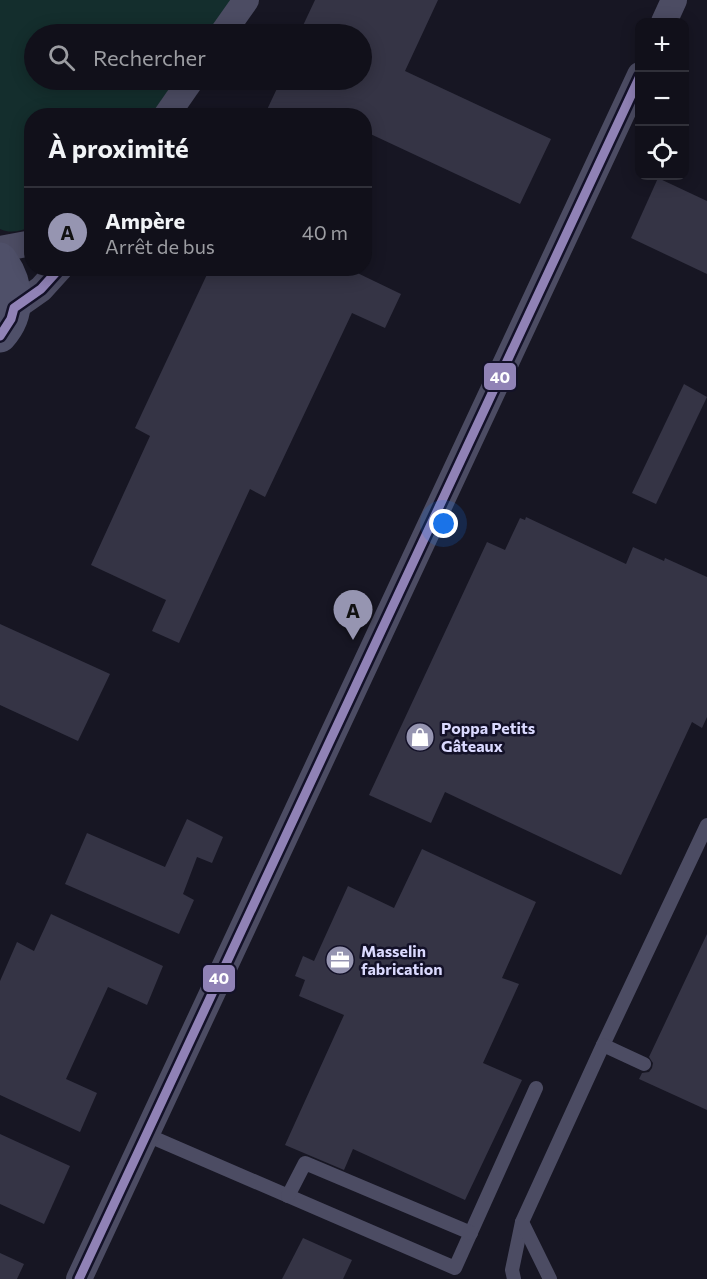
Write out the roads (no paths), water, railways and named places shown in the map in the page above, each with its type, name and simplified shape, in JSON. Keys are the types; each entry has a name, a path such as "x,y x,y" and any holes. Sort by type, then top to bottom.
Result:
{"street":[{"path":"229,24 246,0"},
{"path":"666,18 674,0"},
{"path":"79,1279 635,84"},
{"path":"172,108 184,90"},
{"path":"0,249 24,244"},
{"path":"0,259 12,280 15,294 7,322"},
{"path":"7,322 53,276"}],"lane":[{"path":"514,1279 512,1270 522,1222 707,825"},
{"path":"603,1045 644,1064"},
{"path":"147,1135 455,1268 536,1088"},
{"path":"288,1196 305,1163 471,1233"},
{"path":"522,1222 550,1279"}],"place":[{"name":"Ampère","path":"353,640"},
{"name":"Poppa Petits Gâteaux","path":"420,737"},
{"name":"Masselin fabrication","path":"340,960"}]}
